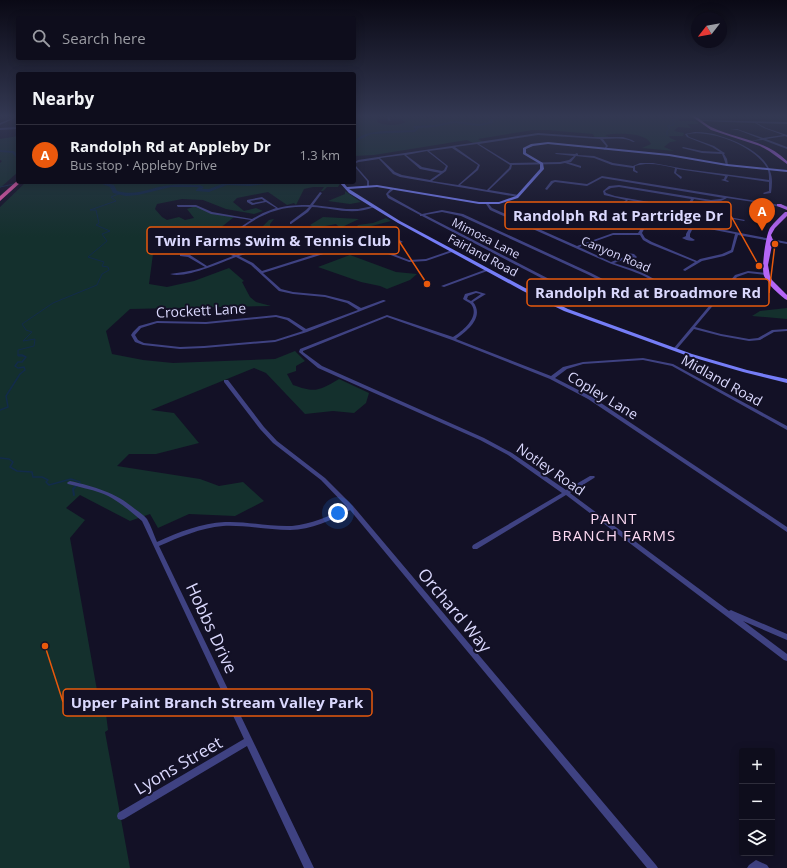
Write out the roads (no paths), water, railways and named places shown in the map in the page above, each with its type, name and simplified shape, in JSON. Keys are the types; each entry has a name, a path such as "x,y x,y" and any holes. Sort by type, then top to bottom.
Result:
{"highway":[{"path":"0,199 2,194 16,178"},
{"path":"2,194 16,184"}],"main road":[{"path":"778,156 787,163"},
{"path":"778,205 787,208"},
{"path":"787,213 773,227 769,235 770,240 765,265 766,274 770,281 787,298"}],"street":[{"path":"356,163 361,161 402,156"},
{"path":"406,156 420,168 441,172"},
{"path":"430,182 446,167 446,164 434,156"},
{"path":"458,186 477,169 479,165 465,156"},
{"path":"497,156 510,164 566,162 580,167"},
{"path":"527,156 541,163"},
{"path":"566,162 575,156"},
{"path":"586,156 613,164 633,167 637,164 648,163 770,181"},
{"path":"672,156 727,165 787,170"},
{"path":"725,156 727,165"},
{"path":"757,156 768,169 770,192 764,193"},
{"path":"380,159 398,175 430,182 518,196"},
{"path":"347,188 368,186 487,204 507,201 518,196 542,169 541,163"},
{"path":"487,191 510,168 510,164"},
{"path":"356,166 368,181 368,186"},
{"path":"633,167 637,172"},
{"path":"676,168 675,172 681,178"},
{"path":"725,180 727,175"},
{"path":"546,189 552,182 555,181 588,185 602,177 778,205"},
{"name":"Fairland Road","path":"343,184 350,192 372,207 525,290 566,310 675,349 745,371 787,381"},
{"path":"727,197 718,201 615,186 604,191 605,194 610,196 744,220"},
{"name":"Mimosa Lane","path":"392,189 387,194 389,197 585,299"},
{"path":"291,224 312,206 321,193"},
{"path":"266,201 252,204 248,201 262,198 277,208"},
{"path":"693,198 689,205 684,209 647,224 641,230 641,234 644,239 651,243 697,262"},
{"path":"608,209 621,206 628,199"},
{"path":"759,208 762,203"},
{"name":"Canyon Road","path":"421,215 442,211 467,216 590,274 616,288 633,294 655,295 663,292 663,288 660,284 653,280 611,263 491,208 487,204"},
{"path":"178,206 196,206 211,213 251,219"},
{"path":"361,310 348,302 324,296 293,293 280,290 252,264 222,249 219,245 251,219 277,208 290,206 312,206 347,210 372,207"},
{"path":"663,217 693,225 787,243"},
{"path":"688,237 693,225"},
{"path":"380,229 401,242"},
{"path":"577,247 613,234 641,234"},
{"path":"685,270 697,262 732,251 737,234"},
{"path":"172,274 182,274 253,250 322,235"},
{"path":"367,245 377,238 390,235"},
{"path":"262,272 347,245 367,245 409,261 421,261 453,251"},
{"path":"180,255 189,256 206,266"},
{"path":"611,263 628,257"},
{"path":"443,286 488,270"},
{"path":"675,349 736,276 748,272 766,274"},
{"path":"525,290 550,281"},
{"name":"Crockett Lane","path":"306,331 288,319 276,316 206,323 157,322 140,327 134,332 133,335 136,341 143,344 192,348 274,340 306,331 384,301"},
{"path":"453,339 472,323 475,310 471,302"},
{"name":"Copley Lane","path":"301,350 387,316 453,339 552,378 590,398 787,530"},
{"path":"693,328 721,336 749,340 759,338 772,331 787,330"},
{"name":"Notley Road","path":"301,350 301,352 320,367 482,439 510,454 565,492 787,658"},
{"name":"Midland Road","path":"552,378 558,372 574,365 643,359 673,365 787,428"},
{"name":"Orchard Way","path":"226,381 262,428 275,442 322,479 351,507 653,868"},
{"path":"475,547 592,477"},
{"name":"Hobbs Drive","path":"70,483 99,490 118,497 144,520 309,868"},
{"path":"156,545 188,532 214,525 231,524 292,528 308,526 351,507"},
{"path":"723,610 787,637"},
{"name":"Lyons Street","path":"121,816 249,741"},
{"path":"752,868 756,864 764,868"}],"waterway":[{"path":"0,187 14,184"},
{"path":"106,184 112,186 115,192 126,195 138,194 171,186 200,186 202,187 198,190 206,191 225,184"},
{"path":"229,184 257,184"},
{"path":"18,355 18,350 34,346 35,339 23,341 32,332 26,330 22,324 53,303 97,285 102,274 109,270 108,267 102,266 104,262 88,257 107,241 102,234 110,231 96,225 99,223 96,210 90,210 116,201 111,197 121,193"},
{"path":"18,355 24,356"},
{"path":"18,355 24,356"},
{"path":"0,410 8,407 6,396 20,374 25,370 24,367 18,368 15,366 18,362 22,362 26,357 24,356"},
{"path":"0,458 9,459 13,462 10,467 17,471 32,472 33,477 42,477 48,480 46,482 49,485 71,479 80,482 73,489 74,495"}],"place":[{"name":"Randolph Rd at Appleby Dr","path":"762,231"},
{"name":"Randolph Rd at Broadmore Rd","path":"775,244"},
{"name":"Randolph Rd at Partridge Dr","path":"759,266"},
{"name":"Twin Farms Swim & Tennis Club","path":"427,284"},
{"name":"Upper Paint Branch Stream Valley Park","path":"45,646"}],"district":[{"name":"PAINT BRANCH FARMS","path":"614,526"}]}
